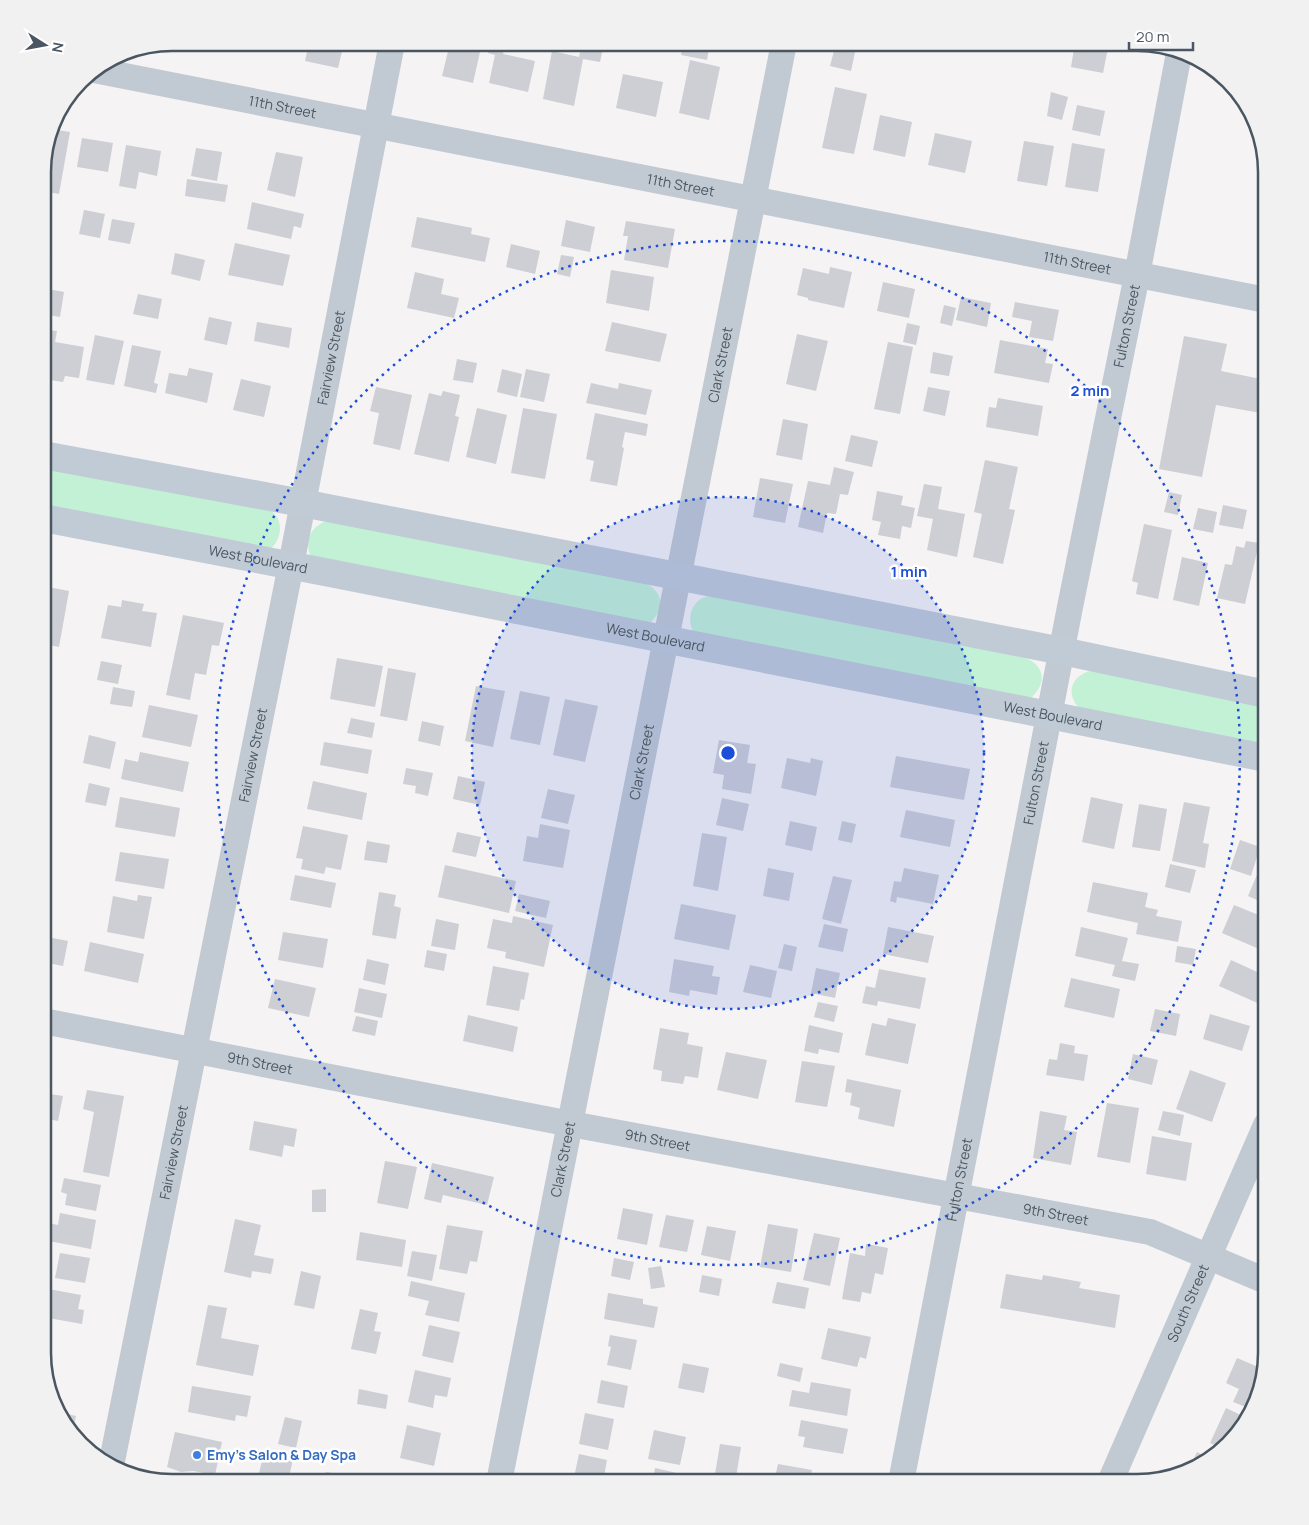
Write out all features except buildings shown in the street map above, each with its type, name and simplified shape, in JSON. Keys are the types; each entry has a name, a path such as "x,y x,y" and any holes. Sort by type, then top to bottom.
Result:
{"street":[{"name":"Fairview Street","path":"113,1457 291,565 390,52"},
{"name":"Clark Street","path":"501,1474 782,52"},
{"name":"Fulton Street","path":"903,1474 1178,59"},
{"name":"11th Street","path":"105,72 1258,298"},
{"path":"52,457 302,503 678,578 1062,651 1258,692"},
{"name":"West Boulevard","path":"52,520 1051,714 1258,756"},
{"name":"9th Street","path":"51,1023 571,1124 1150,1232 1258,1277"},
{"name":"South Street","path":"1114,1474 1258,1143"}],"green space":[{"path":"52,467 270,510 278,519 280,530 276,542 268,551 52,512"},
{"path":"327,521 645,583 656,591 659,596 660,607 655,618 650,623 311,557 308,546 310,535 316,527"},
{"path":"708,596 1026,658 1037,666 1042,676 1041,682 1036,693 1031,698 693,632 690,615 694,605 702,598"},
{"path":"1093,670 1258,702 1258,747 1081,710 1073,698 1072,686 1079,676"}],"place":[{"name":"Emy's Salon & Day Spa","path":"197,1455"}]}
